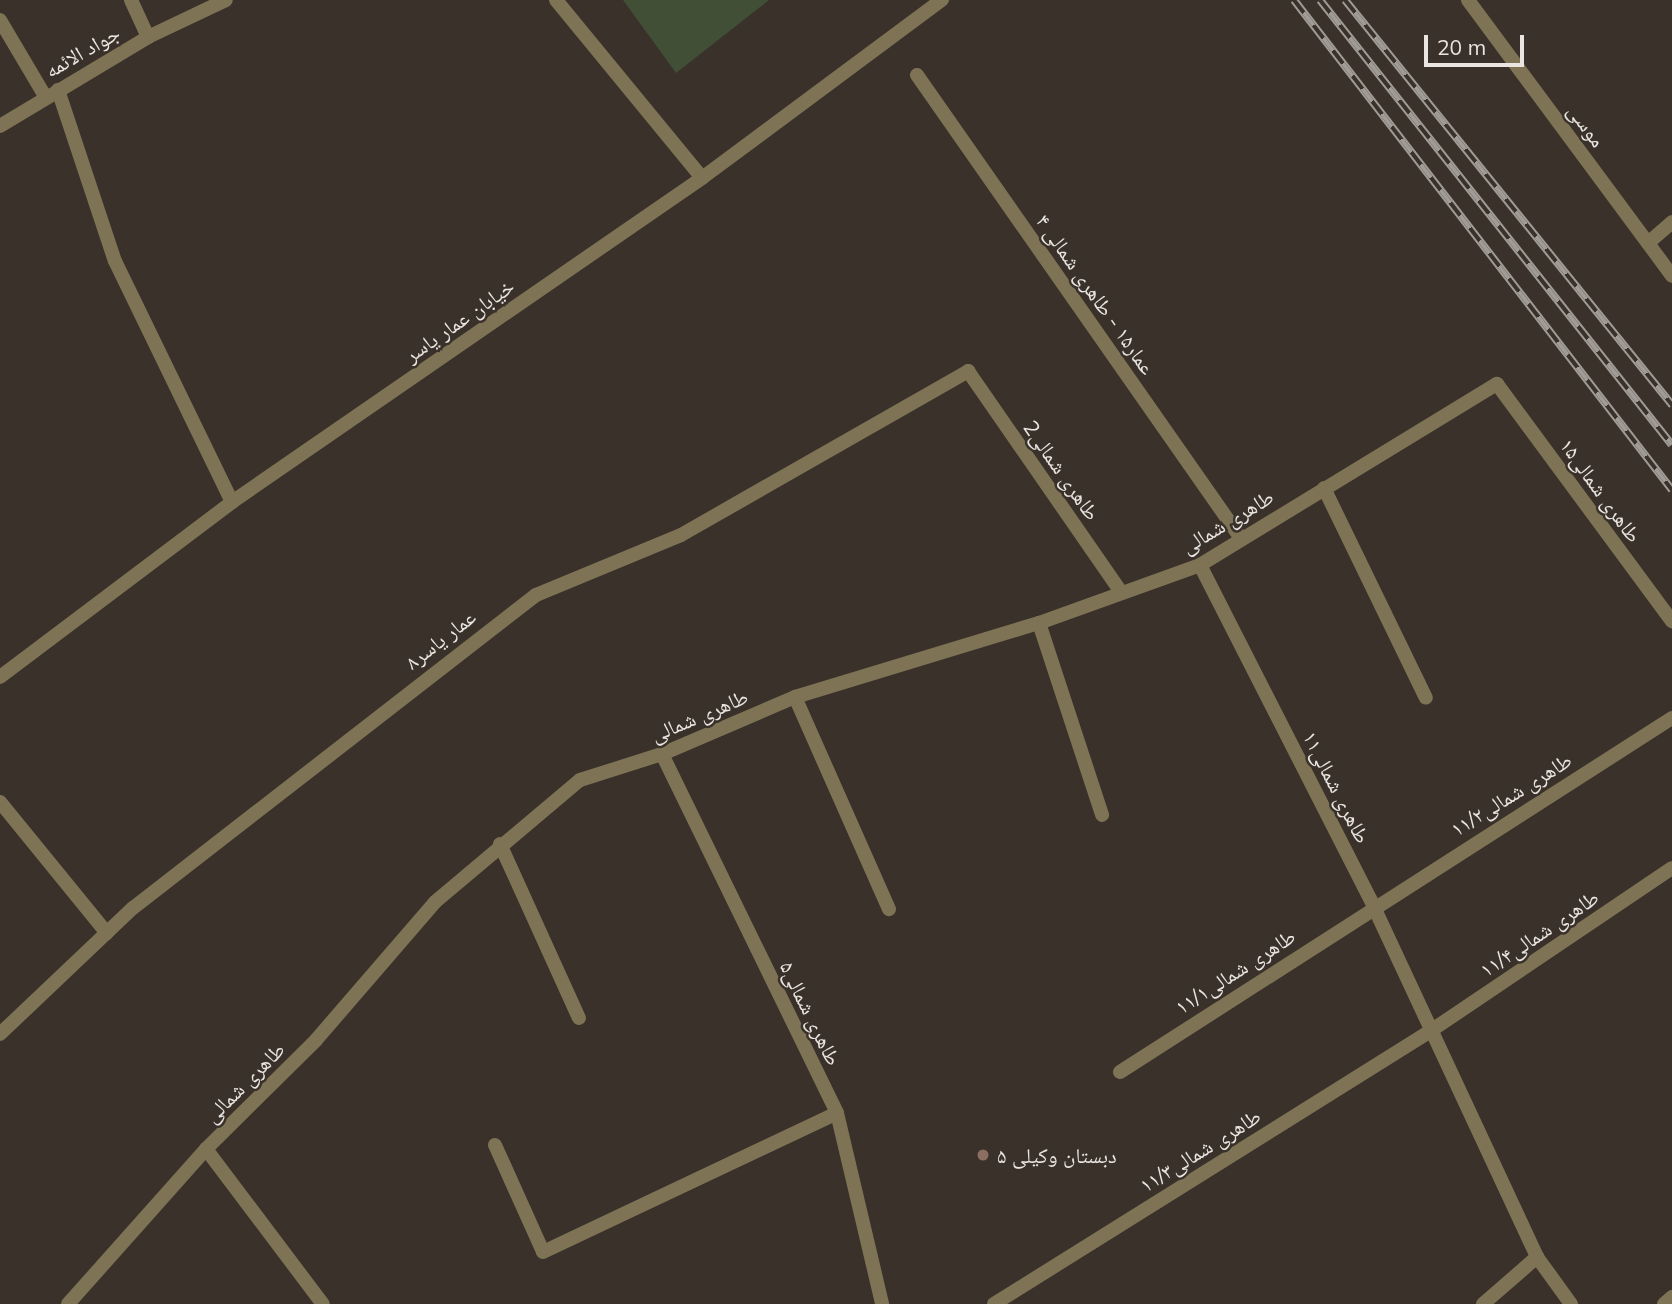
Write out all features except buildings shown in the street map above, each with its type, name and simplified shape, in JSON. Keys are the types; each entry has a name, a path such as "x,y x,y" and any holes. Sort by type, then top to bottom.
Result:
{"street":[{"path":"131,0 148,37"},
{"name":"جواد الائمه","path":"0,125 148,37 226,0"},
{"path":"556,0 702,178"},
{"name":"خیابان عمار یاسر","path":"0,677 232,502 702,178 942,0"},
{"name":"موسی","path":"1468,0 1672,276"},
{"path":"0,20 52,93 115,261 232,502"},
{"name":"عمار۱۵ - طاهری شمالی ۴","path":"917,75 1240,537"},
{"path":"1647,243 1672,222"},
{"name":"طاهری شمالی2","path":"968,371 1122,593"},
{"name":"عمار یاسر۸","path":"0,1034 107,933 536,594 681,535 968,371"},
{"name":"طاهری شمالی","path":"68,1304 206,1149 316,1040 435,902 500,844 580,780 662,754 795,697 1039,623 1200,565 1240,537 1497,384"},
{"name":"طاهری شمالی۱۵","path":"1497,384 1672,621"},
{"path":"1324,488 1426,698"},
{"name":"طاهری شمالی۱۱","path":"1200,565 1373,905 1429,1032 1536,1257 1571,1304"},
{"path":"1039,623 1102,815"},
{"path":"795,697 889,909"},
{"name":"طاهری شمالی۱۱/۲","path":"1373,905 1672,718"},
{"name":"طاهری شمالی۵","path":"662,754 837,1113 882,1304"},
{"path":"0,802 107,933"},
{"path":"500,844 579,1018"},
{"name":"طاهری شمالی۱۱/۴","path":"1429,1032 1672,868"},
{"name":"طاهری شمالی۱۱/۱","path":"1120,1072 1373,905"},
{"name":"طاهری شمالی۱۱/۳","path":"994,1304 1429,1032"},
{"path":"495,1145 543,1252 837,1113"},
{"path":"206,1149 323,1304"},
{"path":"1483,1304 1536,1257"},
{"path":"1664,1304 1672,1297"}],"green space":[{"path":"623,0 769,0 676,73"}],"railway":[{"path":"1294,0 1672,490"},
{"path":"1320,0 1672,445"},
{"path":"1345,0 1672,405"}],"place":[{"name":"دبستان وکیلی ۵","path":"983,1155"}]}
